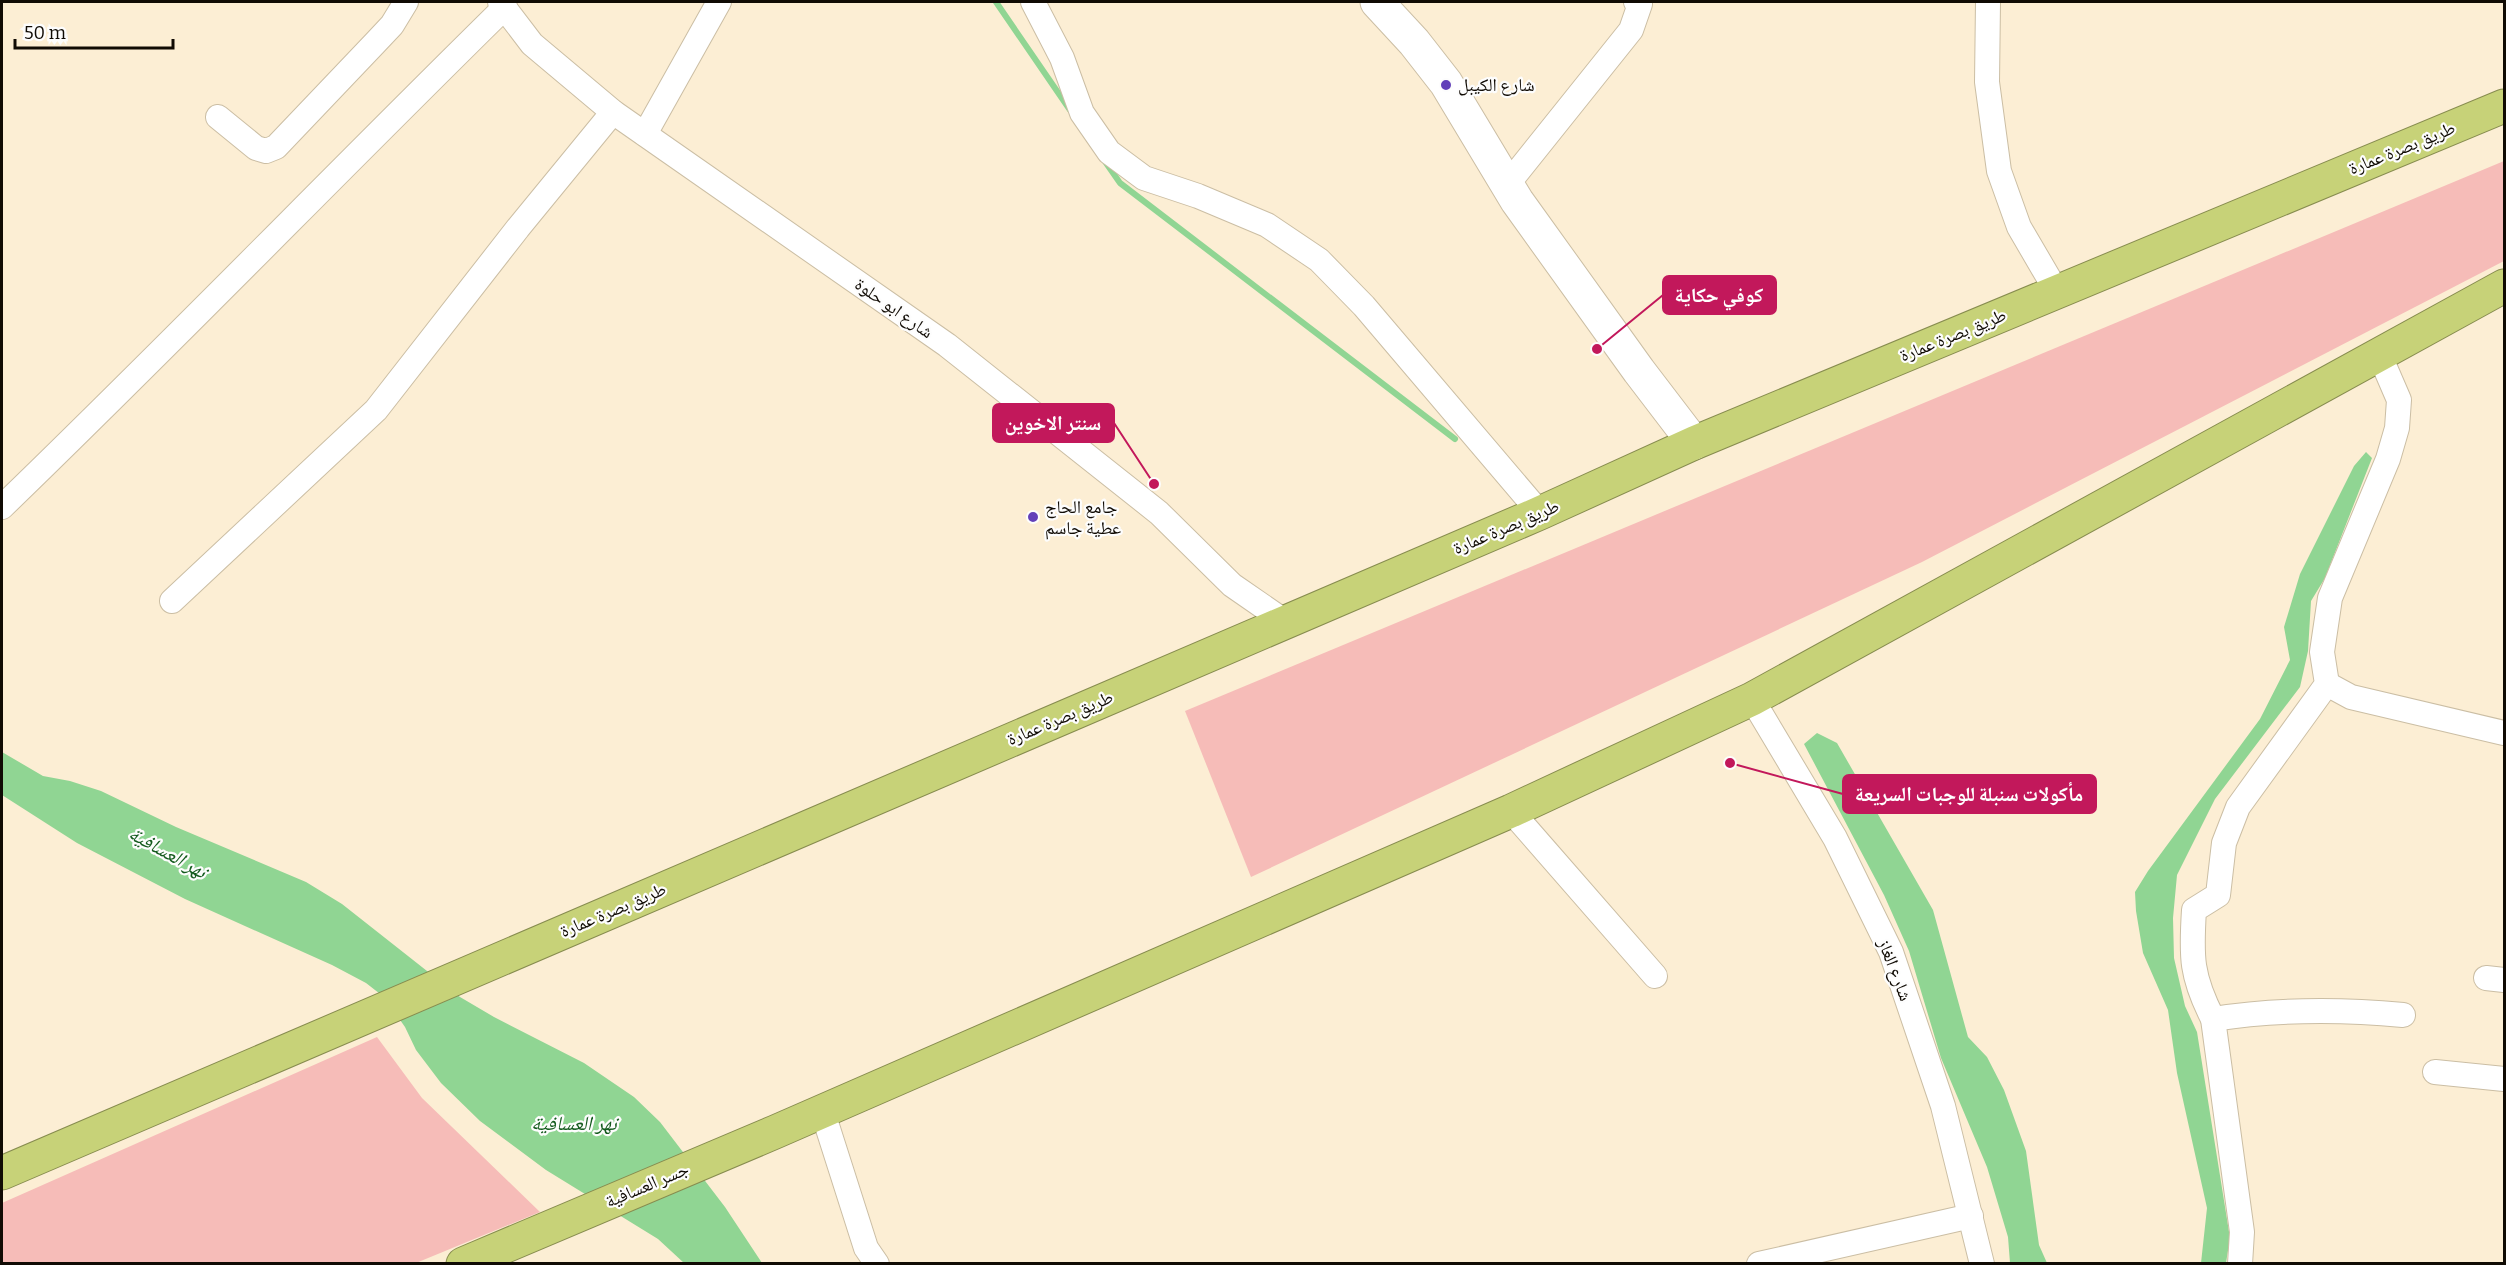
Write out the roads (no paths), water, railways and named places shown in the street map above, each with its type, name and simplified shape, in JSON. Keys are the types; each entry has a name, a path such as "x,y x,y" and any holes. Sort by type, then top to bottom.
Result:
{"highway":[{"name":"طريق بصرة عمارة","path":"2,1173 1540,513 1694,442 2505,106"},
{"path":"822,1110 1511,810 1752,699 2505,286"},
{"name":"جسر العسافية","path":"480,1260 520,1239 822,1110"}],"street":[{"path":"218,117 256,148 266,151 276,147 392,25 406,2"},
{"path":"645,135 719,2"},
{"path":"1033,2 1062,58 1082,113 1109,152 1144,178 1198,196 1267,225 1318,260 1364,306 1540,513"},
{"path":"1377,2 1414,42 1446,83 1507,185 1639,371 1694,442"},
{"path":"1507,185 1631,30 1640,4 1636,2"},
{"path":"1988,2 1987,82 1999,171 2019,227 2057,292"},
{"path":"2,507 125,388 502,4"},
{"name":"شارع ابو حلوة","path":"502,4 532,45 613,112 947,345 1159,513 1232,585 1284,621"},
{"path":"172,601 376,410 518,228 613,112"},
{"path":"2240,1263 2242,1232 2213,1019 2200,994 2191,954 2194,910 2218,895 2224,843 2238,807 2327,684 2322,652 2330,598 2388,459 2397,428 2399,400 2380,356"},
{"path":"2327,684 2351,697 2505,733"},
{"name":"شارع الغاز","path":"1752,699 1835,838 1891,952 1943,1106 1983,1263"},
{"path":"1511,810 1655,976"},
{"path":"2213,1019 2254,1013 2346,1010 2403,1015"},
{"path":"2435,1072 2505,1079"},
{"path":"822,1110 866,1248 877,1263"},
{"path":"1759,1263 1971,1216"}],"water":[{"path":"2366,452 2372,458 2325,578 2311,601 2308,651 2300,687 2215,799 2177,875 2173,918 2174,958 2185,1006 2197,1032 2230,1238 2226,1263 2201,1263 2207,1208 2177,1073 2168,1010 2143,953 2135,892 2260,719 2290,660 2284,627 2300,574 2354,466"},
{"path":"1817,733 1837,743 1933,910 1968,1037 1987,1057 2004,1090 2026,1151 2039,1245 2047,1263 2010,1263 2008,1237 1987,1167 1941,1058 1909,951 1884,895 1804,744"},
{"name":"نهر العسافية","path":"2,752 43,776 70,781 101,791 176,827 306,882 342,904 460,997 584,1063 634,1097 660,1122 725,1207 762,1263 684,1263 658,1239 546,1170 480,1121 441,1083 416,1050 405,1027 384,997 366,983 332,965 185,899 77,843 2,795"}],"waterway":[{"path":"996,2 1070,110"},
{"path":"1104,160 1120,183 1455,439"}],"place":[{"name":"شارع الكيبل","path":"1446,85"},
{"name":"كوفي حكاية","path":"1597,349"},
{"name":"سنتر الاخوين","path":"1154,484"},
{"name":"جامع الحاج عطية جاسم","path":"1033,517"},
{"name":"مأكولات سنبلة للوجبات السريعة","path":"1730,763"}]}
